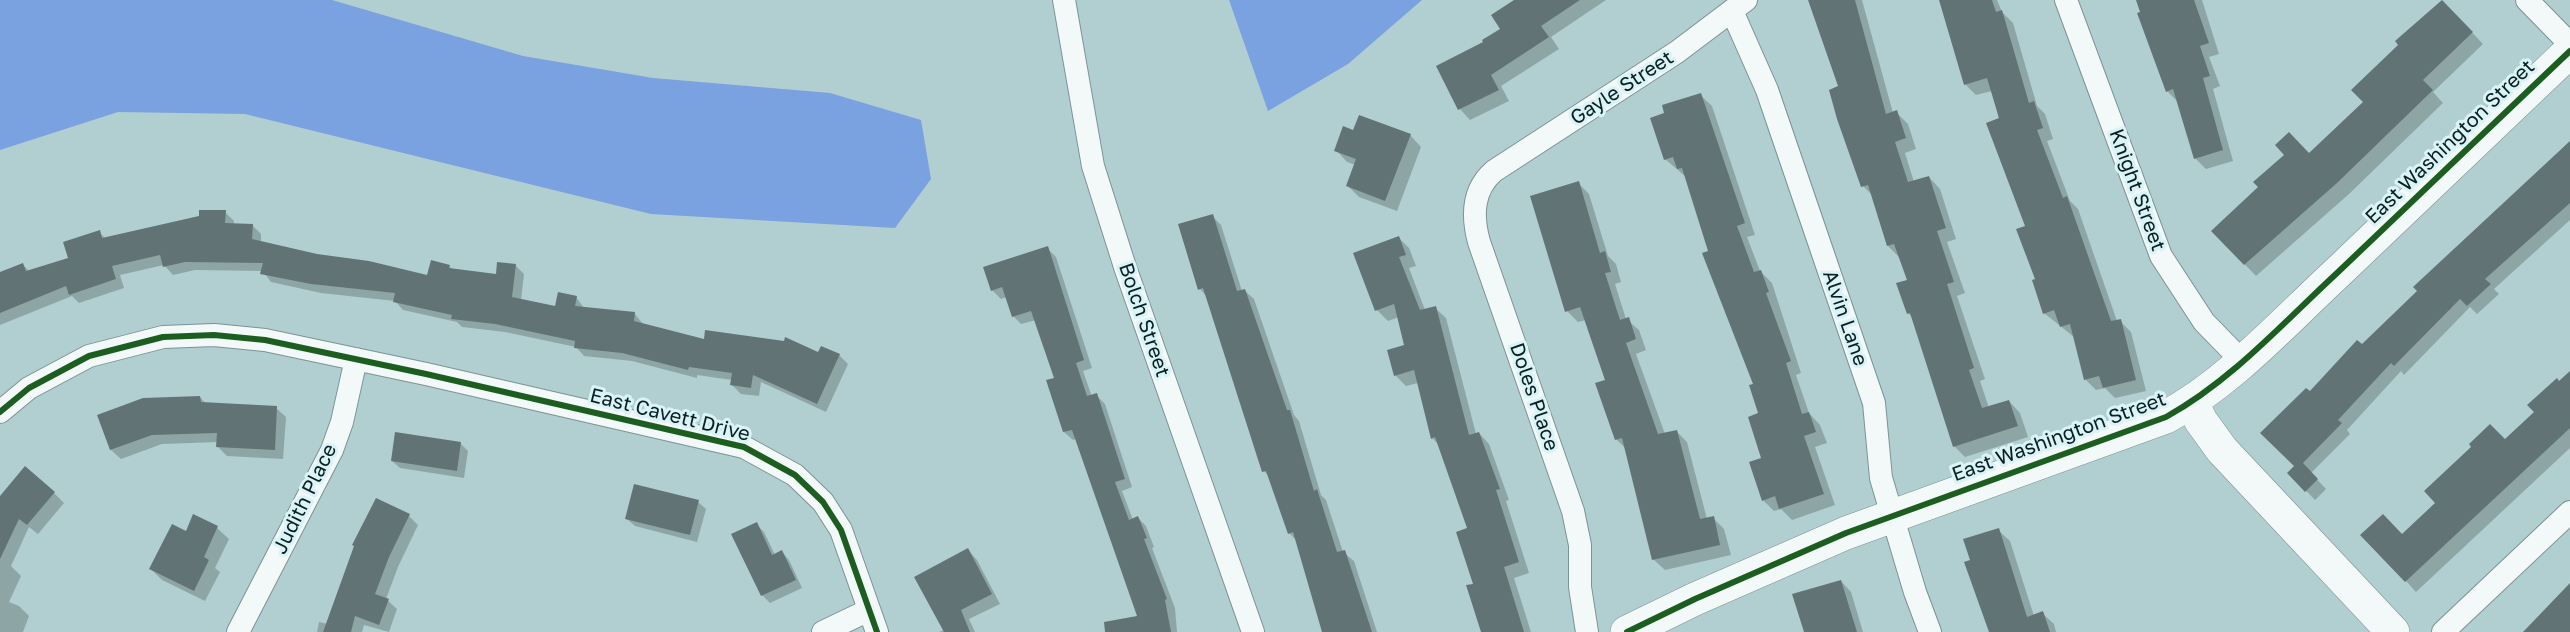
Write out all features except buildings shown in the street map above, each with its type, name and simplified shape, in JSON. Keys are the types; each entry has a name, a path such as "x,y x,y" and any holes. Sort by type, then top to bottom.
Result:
{"street":[{"name":"Bolch Street","path":"1064,0 1093,166 1125,267 1253,632"},
{"name":"Knight Street","path":"2066,0 2161,256 2204,322 2242,361"},
{"path":"2527,0 2570,44"},
{"name":"Gayle Street","path":"1494,171 1677,52 1739,6"},
{"name":"Alvin Lane","path":"1739,6 1874,403 1881,478 1930,632"},
{"name":"East Washington Street","path":"1627,632 1716,590 1892,516 2166,417 2192,403 2242,361 2570,51"},
{"name":"Doles Place","path":"1494,171 1486,178 1476,199 1474,221 1573,511 1580,545 1580,587 1587,632"},
{"name":"East Cavett Drive","path":"0,412 29,388 89,356 163,337 214,335 265,340 356,359 721,442 762,455 795,475 823,502 841,530 877,632"},
{"name":"Judith Place","path":"238,632 332,450 342,422 356,359"},
{"path":"2192,403 2200,421 2222,450 2393,632"},
{"path":"2444,632 2570,512"},
{"path":"823,632 869,610"}],"water":[{"path":"0,0 332,0 523,56 653,78 830,93 921,120 931,179 895,228 651,214 245,114 118,112 0,150"},
{"path":"1229,0 1422,0 1348,64 1268,111"}],"cycle path":[{"path":"1627,632 1695,599 1846,533 2166,417 2190,403 2255,351 2570,51"},
{"path":"0,412 29,388 89,356 163,337 214,335 265,340 426,374 744,447 795,475 823,502 841,530 877,632"}]}
